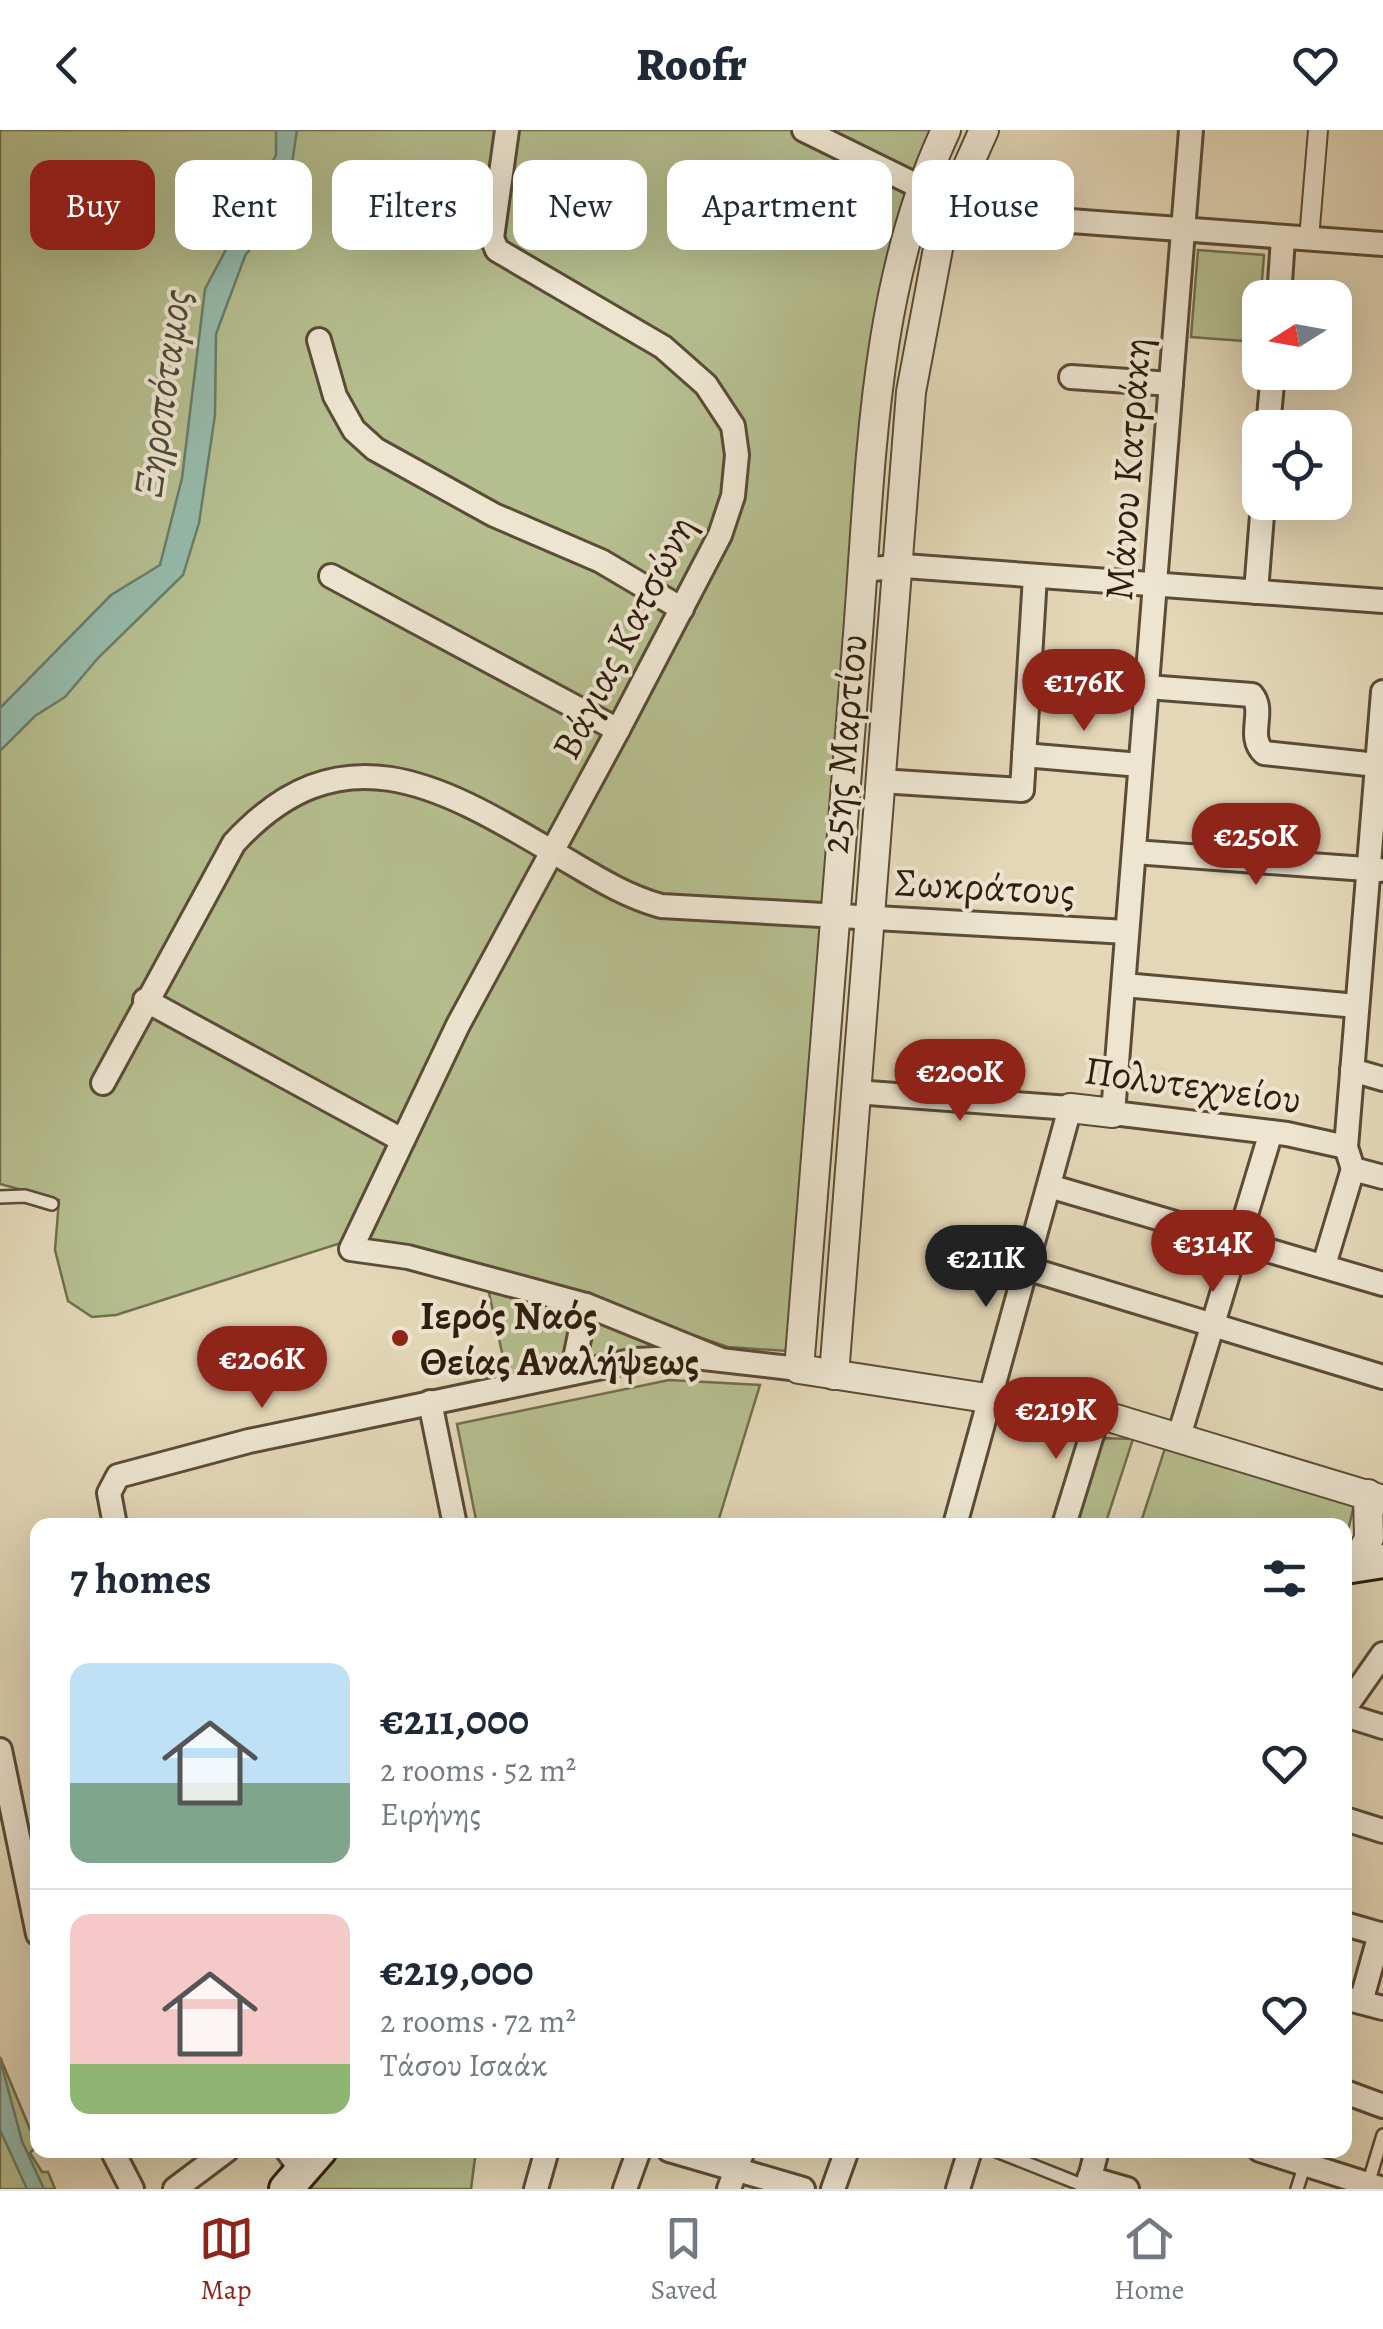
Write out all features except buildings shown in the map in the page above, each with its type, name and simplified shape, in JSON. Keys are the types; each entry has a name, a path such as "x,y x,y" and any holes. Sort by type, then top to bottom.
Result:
{"street":[{"name":"Βάγιας Κατσώνη","path":"506,130 492,238 496,250 663,347 706,385 734,426 737,455 728,514 682,609 402,1140 351,1249 408,1256 586,1305"},
{"path":"804,130 912,187"},
{"name":"25ης Μαρτίου","path":"933,160 946,130"},
{"name":"25ης Μαρτίου","path":"970,160 984,130"},
{"name":"Μάνου Κατράκη","path":"1113,1113 1191,130"},
{"path":"1309,239 1318,130"},
{"name":"25ης Μαρτίου","path":"800,1370 863,570 886,337 912,222"},
{"path":"1074,223 1383,244"},
{"path":"1280,280 1283,238"},
{"name":"25ης Μαρτίου","path":"834,1375 911,392 937,250"},
{"path":"318,340 334,396 354,430 374,449 494,515 601,561 682,609"},
{"path":"1071,377 1171,384"},
{"path":"1256,592 1261,520"},
{"path":"863,570 898,566 1383,601"},
{"path":"331,576 618,730"},
{"path":"880,781 1015,791 1023,788 1035,576"},
{"path":"1147,687 1252,695 1258,702 1256,742 1264,753 1377,765"},
{"path":"1324,1265 1349,1158 1357,1006 1376,870 1377,765 1383,692"},
{"path":"1024,755 1140,765"},
{"name":"Σωκράτους","path":"103,1082 234,843 260,815 302,788 350,776 389,776 435,791 552,851 591,878 661,906 1127,932"},
{"path":"1134,852 1376,870"},
{"path":"1124,985 1357,1006"},
{"path":"145,1000 402,1140"},
{"path":"1352,1070 1383,1079"},
{"name":"Πολυτεχνείου","path":"856,1092 1070,1108 1271,1132 1349,1158 1383,1177"},
{"path":"957,1518 1070,1108"},
{"path":"1180,1436 1271,1132"},
{"path":"1049,1186 1383,1284"},
{"path":"1026,1268 1383,1377"},
{"path":"572,1373 586,1305 719,1359"},
{"path":"114,1518 109,1493 116,1477 249,1440 628,1361 719,1359 1098,1415 1180,1436 1376,1497 1370,1539 1360,1565"},
{"path":"430,1402 454,1518"},
{"path":"1066,1518 1098,1415"},
{"path":"1352,1700 1383,1654"},
{"path":"1352,1714 1383,1727"},
{"path":"0,1750 30,1895"},
{"path":"1352,1821 1383,1831"},
{"path":"1352,1928 1380,1942 1363,2003"},
{"path":"1352,2093 1381,2097"},
{"path":"116,2158 132,2189"},
{"path":"175,2189 216,2158"},
{"path":"536,2189 545,2158"},
{"path":"625,2189 636,2158"},
{"path":"696,2158 803,2189"},
{"path":"834,2189 844,2158"},
{"path":"958,2189 968,2158"},
{"path":"1095,2158 1088,2185 1127,2189"},
{"path":"1310,2160 1376,2186"}],"lane":[{"path":"0,1196 25,1196 52,1204"},
{"path":"1376,2186 1383,2136"},
{"path":"1015,2158 1088,2185"},
{"path":"1297,2189 1310,2160"}],"shaded area":[{"path":"0,130 934,130 921,160 912,160 912,180 892,247 892,160 667,160 667,250 891,250 884,279 787,1351 728,1347 588,1299 350,1240 116,1315 92,1317 68,1301 55,1250 59,1200 0,1184"},
{"path":"276,130 297,130 293,160 273,160"},
{"path":"226,250 249,250 216,334 215,415 199,523 183,575 98,658 65,697 35,716 0,751 0,708 111,595 160,565 182,478 205,289"},
{"path":"1198,250 1264,255 1262,280 1242,280 1242,341 1191,337"},
{"path":"487,1284 667,1348 507,1375"},
{"path":"669,1380 760,1385 719,1518 476,1518 457,1424"},
{"path":"1099,1438 1133,1439 1107,1518 1074,1518"},
{"path":"1166,1445 1354,1505 1351,1518 1142,1518"},
{"path":"0,2057 30,2129 30,2158 42,2172 48,2172 55,2189 0,2189"},
{"path":"0,2059 22,2141 44,2189 27,2189 0,2130"},
{"path":"321,2158 475,2158 471,2189 288,2189"}],"place":[{"name":"Ιερός Ναός Θείας Αναλήψεως","path":"400,1338"}],"water label":[{"name":"Ξηροπόταμος","path":"161,393"}]}
